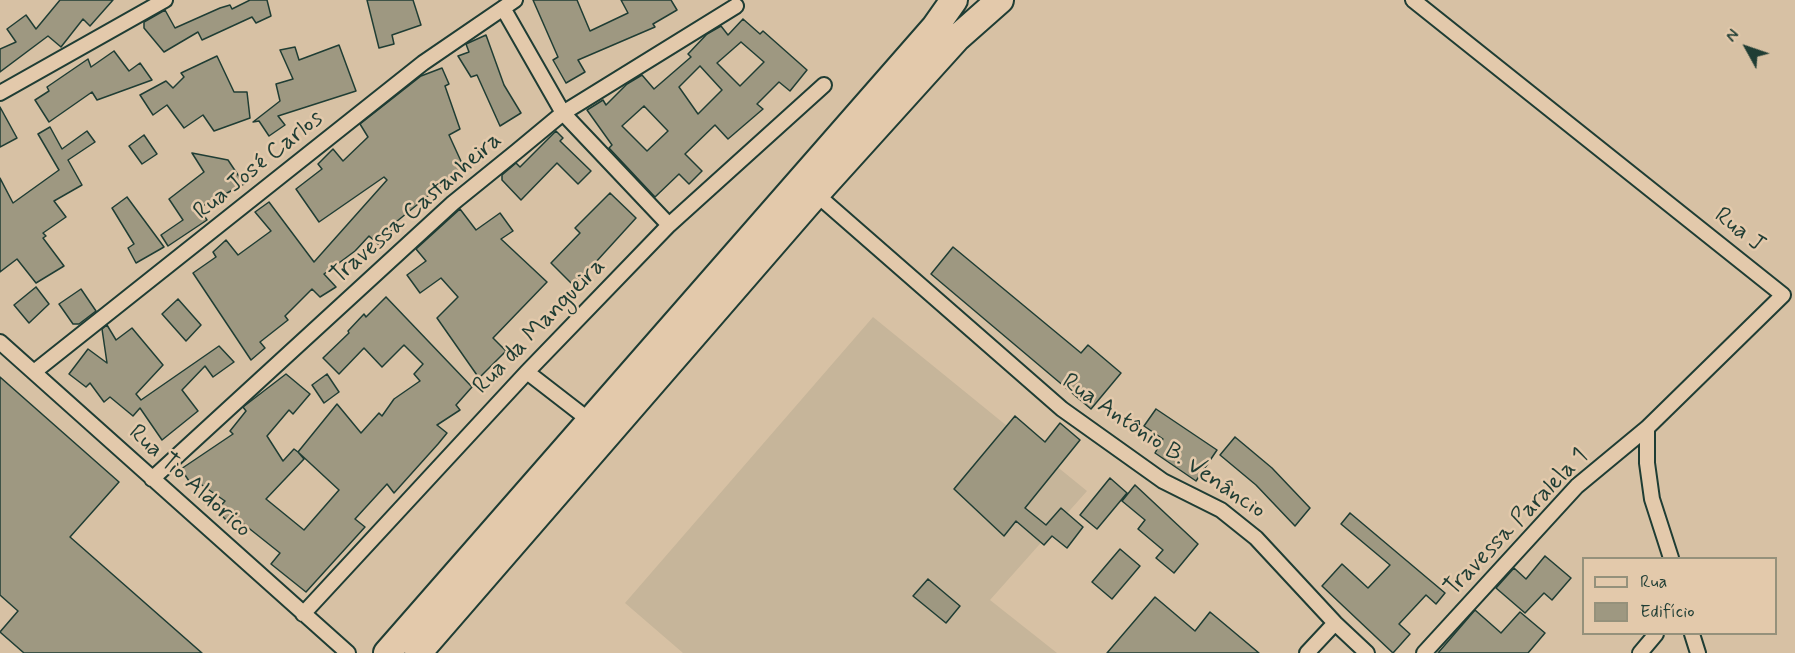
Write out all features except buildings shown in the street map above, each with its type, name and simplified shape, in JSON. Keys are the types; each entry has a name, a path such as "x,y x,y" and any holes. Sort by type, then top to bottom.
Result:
{"highway":[{"path":"387,653 935,27 954,0"},
{"path":"418,653 816,194 957,38 1000,0"}],"street":[{"path":"0,93 165,0"},
{"name":"Rua J","path":"1413,0 1789,299 1647,428"},
{"path":"509,4 563,113 669,225"},
{"name":"Rua José Carlos","path":"34,372 423,63 509,4"},
{"name":"Travessa Castanheira","path":"152,479 453,204 563,113 736,6"},
{"name":"Rua da Mangueira","path":"303,614 527,372 669,225 824,85"},
{"name":"Rua Antônio B. Venâncio","path":"816,194 1062,409 1163,481 1221,510 1256,538 1335,623 1367,653"},
{"name":"Rua Tio Aldorico","path":"0,342 348,653"},
{"path":"527,372 589,420"},
{"path":"1647,428 1647,463 1652,498 1671,557"},
{"name":"Travessa Paralela 1","path":"1424,653 1577,486 1647,428"},
{"path":"1307,653 1335,623"},
{"path":"1640,653 1654,635"},
{"path":"1693,635 1698,653"}],"shaded area":[{"path":"873,317 1087,491 990,600 1057,653 683,653 625,603"}]}
